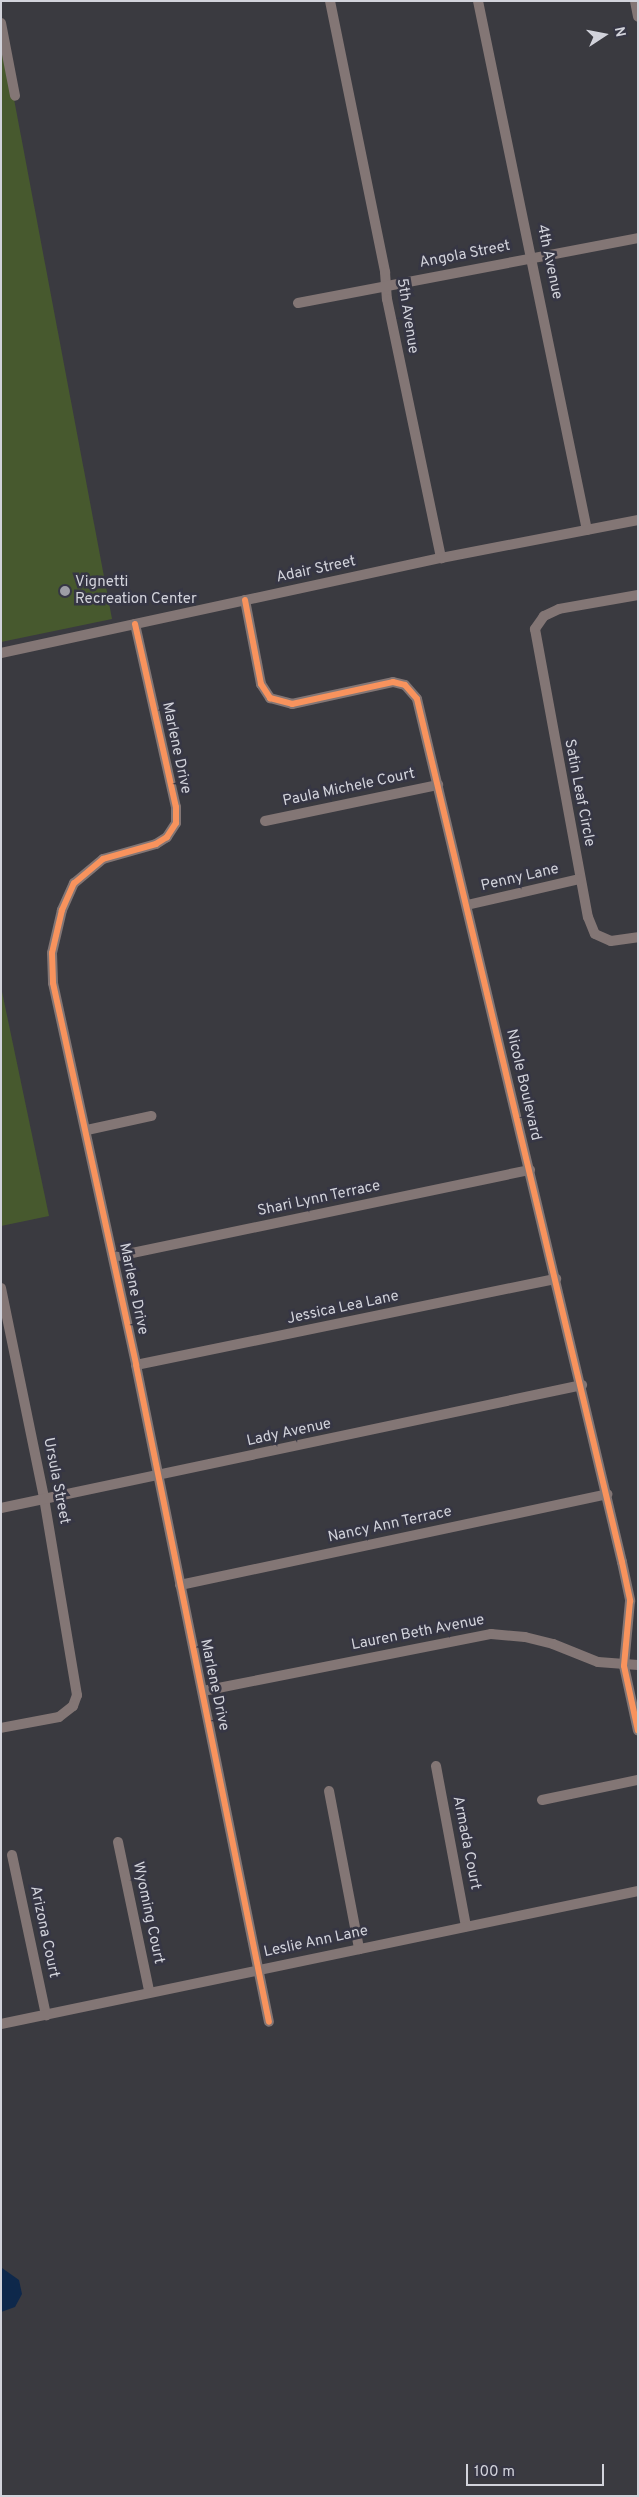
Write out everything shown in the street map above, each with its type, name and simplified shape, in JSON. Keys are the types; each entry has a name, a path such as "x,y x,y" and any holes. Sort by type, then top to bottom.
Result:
{"street":[{"name":"5th Avenue","path":"330,1 386,272 386,286 441,558"},
{"name":"4th Avenue","path":"478,1 587,530"},
{"path":"635,1 638,17"},
{"path":"1,23 16,96"},
{"name":"Angola Street","path":"298,303 638,238"},
{"name":"Adair Street","path":"1,653 441,558 638,520"},
{"name":"Satin Leaf Circle","path":"638,595 559,609 544,616 535,629 536,647 580,879 596,934 611,941 638,937"},
{"name":"Nicole Boulevard","path":"245,600 261,684 270,698 292,704 393,682 405,685 417,699 582,1386 630,1601 624,1666 638,1731"},
{"name":"Marlene Drive","path":"136,624 176,807 176,823 167,837 156,844 103,859 74,883 62,910 52,953 54,982 136,1365 269,2022"},
{"name":"Paula Michele Court","path":"265,821 438,784"},
{"name":"Penny Lane","path":"467,905 580,879"},
{"path":"87,1130 151,1116"},
{"name":"Shari Lynn Terrace","path":"113,1257 530,1170"},
{"name":"Jessica Lea Lane","path":"136,1365 556,1279"},
{"name":"Ursula Street","path":"1,1288 44,1498 76,1680 73,1706 58,1717 1,1728"},
{"name":"Lady Avenue","path":"1,1508 582,1386"},
{"name":"Nancy Ann Terrace","path":"180,1585 607,1494"},
{"name":"Lauren Beth Avenue","path":"202,1691 491,1634 525,1637 553,1644 598,1662 624,1666 638,1665"},
{"name":"Armada Court","path":"436,1766 466,1926"},
{"path":"542,1800 638,1780"},
{"path":"328,1791 359,1949"},
{"name":"Wyoming Court","path":"118,1842 149,1991"},
{"name":"Arizona Court","path":"12,1856 46,2015"},
{"name":"Leslie Ann Lane","path":"1,2024 149,1991 638,1891"}],"green space":[{"path":"1,30 112,619 1,642"},
{"path":"1,987 49,1216 1,1226"}],"water":[{"path":"2,2268 19,2280 22,2294 15,2307 1,2312"}],"cycle path":[{"path":"245,600 261,684 270,698 292,704 393,682 405,685 417,699 622,1562 630,1601 624,1666 638,1731"},
{"path":"135,624 176,807 176,823 167,837 156,844 103,859 74,883 62,910 52,953 53,983 136,1365 269,2022"}],"place":[{"name":"Vignetti Recreation Center","path":"65,591"}]}
